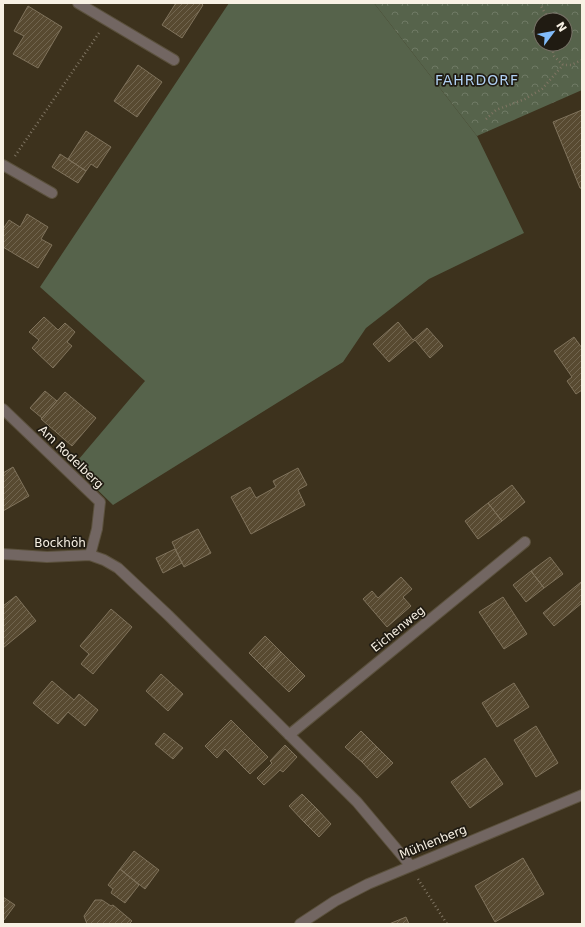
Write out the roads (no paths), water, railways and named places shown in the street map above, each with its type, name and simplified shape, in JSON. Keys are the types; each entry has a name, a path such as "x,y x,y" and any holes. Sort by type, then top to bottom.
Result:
{"street":[{"path":"78,3 174,60"},
{"path":"5,165 52,193"},
{"name":"Am Rodelberg","path":"3,409 100,502 97,529 90,555"},
{"name":"Eichenweg","path":"288,735 524,542"},
{"name":"Bockhöh","path":"3,554 47,557 90,555 104,560 118,568 288,735"},
{"path":"288,735 357,802 410,865"},
{"name":"Mühlenberg","path":"300,924 334,901 368,884 410,865 582,795"}],"district":[{"name":"FAHRDORF","path":"477,80"}]}
